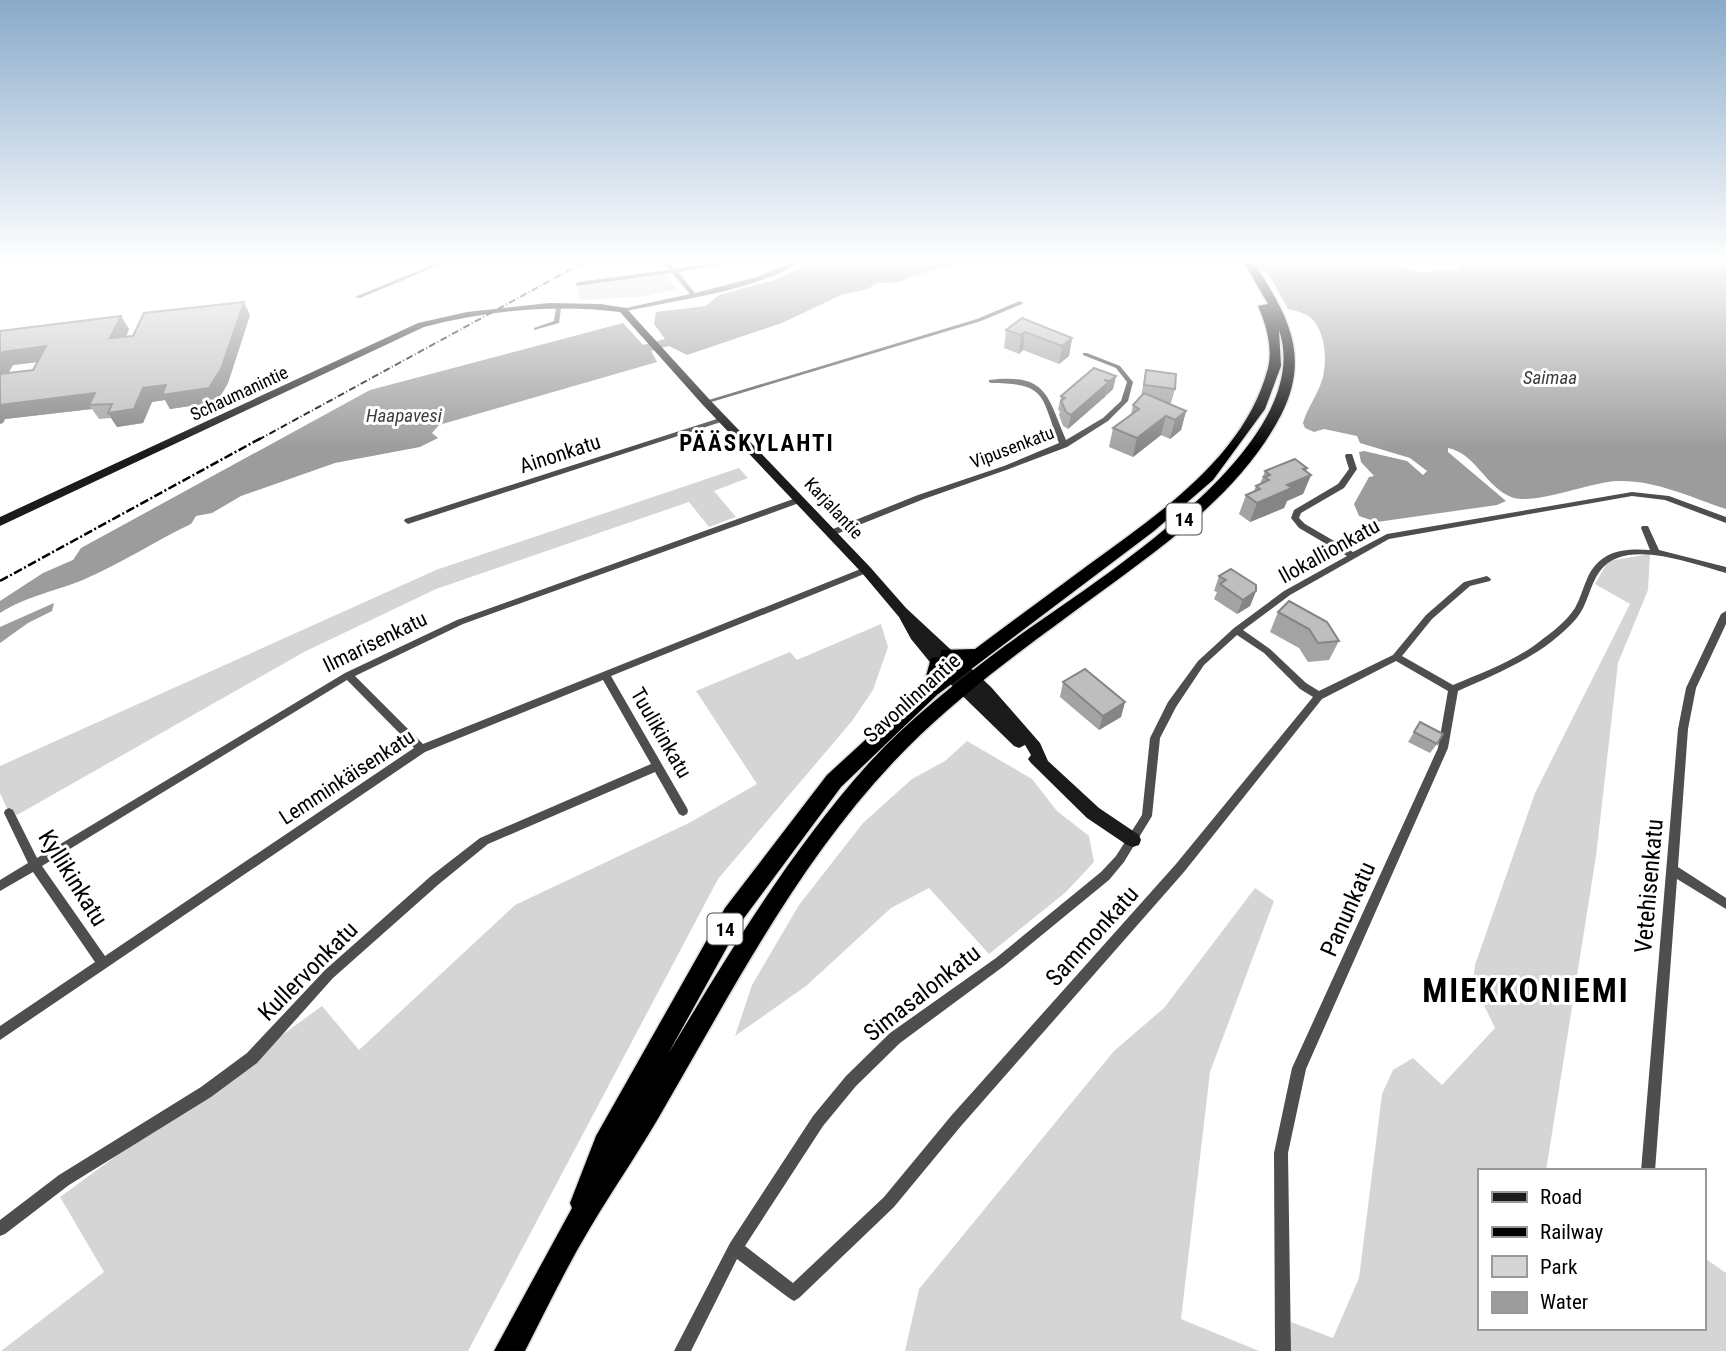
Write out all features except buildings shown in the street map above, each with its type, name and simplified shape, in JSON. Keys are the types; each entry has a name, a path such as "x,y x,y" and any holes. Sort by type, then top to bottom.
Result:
{"highway":[{"name":"Savonlinnantie","path":"572,1232 605,1145 733,915 834,781 931,690 986,660 1166,536 1225,481 1252,450 1275,415 1283,395 1290,368 1290,348 1279,324"},
{"path":"959,674 985,681 986,660"},
{"name":"Savonlinnantie","path":"509,1351 572,1232 623,1156 749,941 827,827 959,674"}],"street":[{"name":"Schaumanintie","path":"0,522 319,376 425,324"},
{"path":"536,329 551,324"},
{"name":"Karjalantie","path":"636,324 866,570 901,611 918,641 959,674"},
{"path":"706,402 966,324"},
{"name":"Vipusenkatu","path":"831,533 1064,445 1116,412 1127,399 1131,388 1127,377 1118,367 1085,354"},
{"path":"991,381 1021,382 1042,391 1049,400 1064,445"},
{"name":"Ainonkatu","path":"408,521 723,420"},
{"path":"1349,456 1353,469 1347,480 1297,512 1295,518 1302,526 1352,555"},
{"name":"Ilokallionkatu","path":"1133,840 1147,816 1153,749 1163,720 1201,663 1237,630 1287,593 1352,555 1396,535 1632,494 1666,498 1726,520"},
{"name":"Ilmarisenkatu","path":"0,886 348,675 460,622 799,500"},
{"path":"1645,528 1655,552"},
{"path":"1396,657 1453,689 1507,665 1553,636 1577,611 1603,561 1633,552 1655,552 1726,570"},
{"name":"Lemminkäisenkatu","path":"0,1034 421,749 866,570"},
{"name":"Sammonkatu","path":"735,1248 794,1293 889,1202 956,1121 1180,868 1319,696 1396,657 1429,617 1467,584 1487,579"},
{"name":"Vetehisenkatu","path":"1648,1169 1683,729 1690,688 1726,614"},
{"path":"1237,630 1267,651 1303,686 1319,696"},
{"name":"Tuulikinkatu","path":"605,674 683,811"},
{"path":"959,674 1042,765 1093,813 1133,840"},
{"path":"959,674 1035,747 1042,765"},
{"path":"348,675 421,749"},
{"name":"Panunkatu","path":"1283,1351 1281,1153 1300,1068 1443,748 1453,689"},
{"name":"Kullervonkatu","path":"0,1228 64,1180 206,1092 252,1058 329,974 435,880 484,841 658,766"},
{"name":"Kyllikinkatu","path":"9,813 35,865 103,963"},
{"name":"Simasalonkatu","path":"682,1351 735,1248 818,1121 852,1081 895,1038 1000,962 1105,876 1133,840"},
{"path":"1671,869 1726,904"}],"green space":[{"path":"739,468 748,478 714,491 736,517 709,527 689,502 436,589 304,652 17,815 9,813 0,793 0,766 436,570"},
{"path":"1650,554 1648,590 1618,663 1596,856 1546,1169 1478,1169 1478,1330 1705,1330 1705,1258 1726,1273 1726,1351 1291,1351 1291,1322 1333,1338 1359,1278 1382,1094 1393,1070 1413,1058 1442,1085 1495,1028 1473,983 1475,965 1535,793 1630,604 1595,584 1608,561"},
{"path":"881,624 888,647 873,690 852,721 718,879 468,1351 1,1351 104,1272 60,1197 322,1006 359,1050 515,905 689,823 757,784 696,691 790,652 797,660"},
{"path":"967,741 1032,779 1057,811 1089,836 1094,862 1066,892 989,954 929,888 891,908 806,986 735,1036 752,985 799,905 863,823 912,779 945,761"},
{"path":"1255,888 1274,901 1210,1072 1181,1319 1259,1351 905,1351 919,1289 1114,1051 1164,1008"}],"water":[{"name":"Haapavesi","path":"619,324 624,324 643,345 665,339 654,324 779,324 687,355 669,346 651,351 657,362 439,425 432,433 438,438 420,447 335,463 241,496 212,513 196,516 191,524 99,573 20,602 0,613 0,601 43,573 73,560 81,548 370,390"},
{"name":"Saimaa","path":"1316,324 1726,324 1726,509 1673,490 1632,481 1606,482 1533,498 1511,497 1494,486 1466,456 1448,448 1448,452 1506,501 1497,505 1377,522 1359,516 1354,504 1369,477 1374,476 1361,462 1359,452 1407,461 1423,475 1427,471 1410,458 1360,443 1357,436 1324,429 1314,432 1305,428 1303,423 1319,388 1325,359 1323,341"},
{"path":"54,603 52,611 28,623 0,643 0,627"}],"railway":[{"path":"258,440 470,324"},
{"path":"0,581 261,438"}],"district":[{"name":"PÄÄSKYLAHTI","path":"757,443"},
{"name":"MIEKKONIEMI","path":"1526,990"}]}
